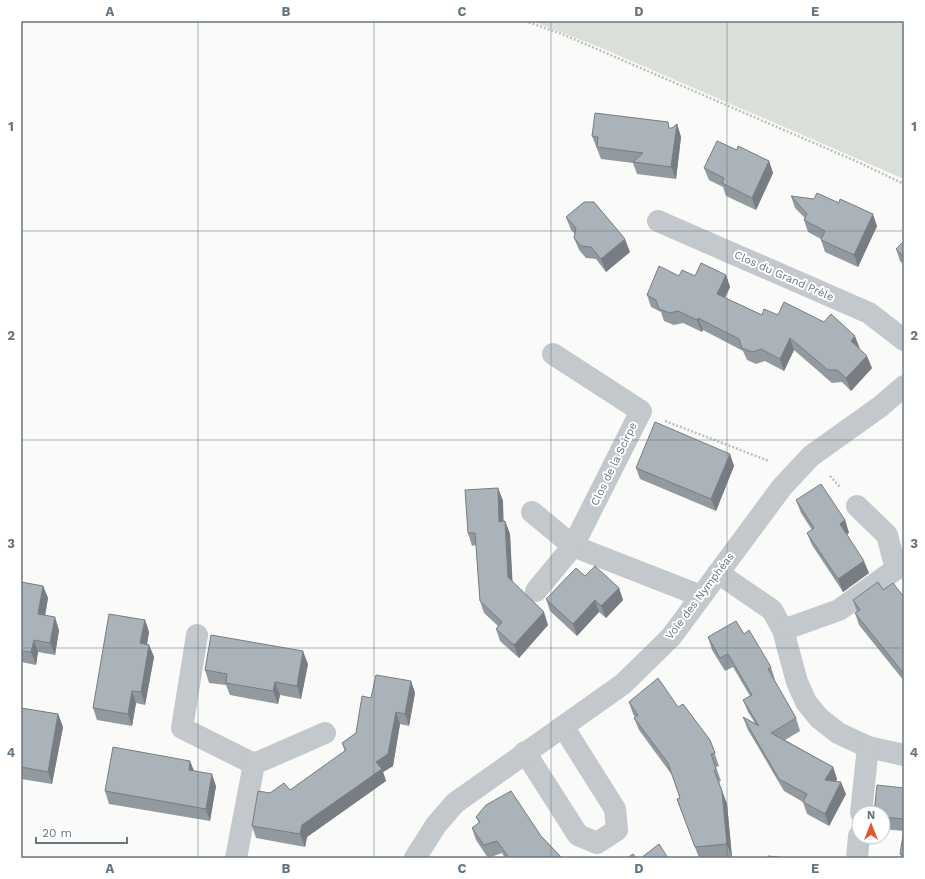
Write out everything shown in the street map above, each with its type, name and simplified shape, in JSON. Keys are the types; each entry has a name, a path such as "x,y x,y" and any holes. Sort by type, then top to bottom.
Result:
{"street":[{"name":"Clos du Grand Prèle","path":"658,221 869,313 904,340"},
{"name":"Clos de la Scirpe","path":"536,591 573,546 641,411 553,354"},
{"name":"Voie des Nymphéas","path":"416,858 436,825 455,803 526,752 564,728 623,684 670,637 782,488 811,456 881,406 904,386"},
{"path":"783,630 840,610 896,568 887,535 857,506"},
{"path":"532,512 573,546 701,596"},
{"path":"718,573 772,610 783,630 797,682 806,702 819,718 838,733 868,747 904,755"},
{"path":"197,635 182,728 254,764"},
{"path":"526,752 578,835 597,843 617,830 615,809 564,728"},
{"path":"254,764 325,733"},
{"path":"862,805 868,747"},
{"path":"236,858 254,764"},
{"path":"857,858 858,845"}],"path":[{"path":"525,21 562,34 858,162 904,184"},
{"path":"641,411 770,462"},
{"path":"811,456 857,506"}],"shaded area":[{"path":"532,21 904,21 904,179 599,47"}],"building":[{"path":"595,113 668,122 669,128 672,128 677,124 671,167 633,162 643,153 597,147 598,137 592,136"},
{"path":"717,141 737,150 738,146 769,161 752,198 722,183 724,178 704,168"},
{"path":"817,193 839,203 840,199 873,214 854,255 821,240 825,231 804,220 807,214 791,196 814,199"},
{"path":"584,202 594,202 625,239 601,259 591,247 581,246 574,238 576,228 566,217"},
{"path":"904,241 904,257 896,249"},
{"path":"701,263 726,275 717,294 762,315 764,309 778,315 784,302 824,322 831,314 855,336 851,341 867,356 846,378 837,370 828,370 790,338 780,359 761,349 752,352 742,348 739,339 698,318 697,320 678,311 670,313 659,309 656,300 647,295 659,266 679,276 682,270 695,276"},
{"path":"655,422 730,454 711,499 636,468"},
{"path":"821,484 845,520 840,524 864,561 838,579 807,533 814,528 796,500"},
{"path":"498,488 499,522 505,521 508,577 544,612 514,645 496,629 502,622 480,601 475,533 468,533 465,490"},
{"path":"595,566 619,588 601,606 595,600 573,624 546,599 576,568 585,576"},
{"path":"21,582 43,586 38,614 55,617 50,643 34,640 31,652 21,651"},
{"path":"878,582 883,590 893,583 904,597 904,674 855,613 860,610 853,600"},
{"path":"109,614 145,620 140,643 149,645 141,692 132,691 128,714 93,708"},
{"path":"736,621 744,634 749,630 771,667 768,669 796,718 771,733 833,767 825,780 841,782 825,814 803,802 807,794 779,779 743,717 759,726 743,700 752,695 728,654 720,658 708,637"},
{"path":"211,635 303,651 297,686 275,682 273,691 226,683 227,674 205,670"},
{"path":"376,675 411,681 405,714 396,712 388,754 376,762 382,769 302,825 300,834 252,826 258,791 270,793 284,783 290,790 346,750 342,743 356,733 362,696 371,698"},
{"path":"658,678 678,707 683,704 710,740 715,753 711,754 716,769 714,770 722,791 727,844 695,847 677,799 680,798 668,763 634,718 638,715 629,702"},
{"path":"21,708 58,714 48,772 21,767"},
{"path":"113,747 190,761 189,770 212,774 206,809 105,791"},
{"path":"877,785 904,788 904,819 891,818 891,805 875,805"},
{"path":"511,791 541,836 562,858 509,858 497,841 484,845 472,828 480,822 476,817 486,805"},
{"path":"904,829 904,856 900,854"},
{"path":"659,844 668,858 641,858"},
{"path":"633,854 636,858 627,858"},
{"path":"768,856 787,858 767,858"}]}
